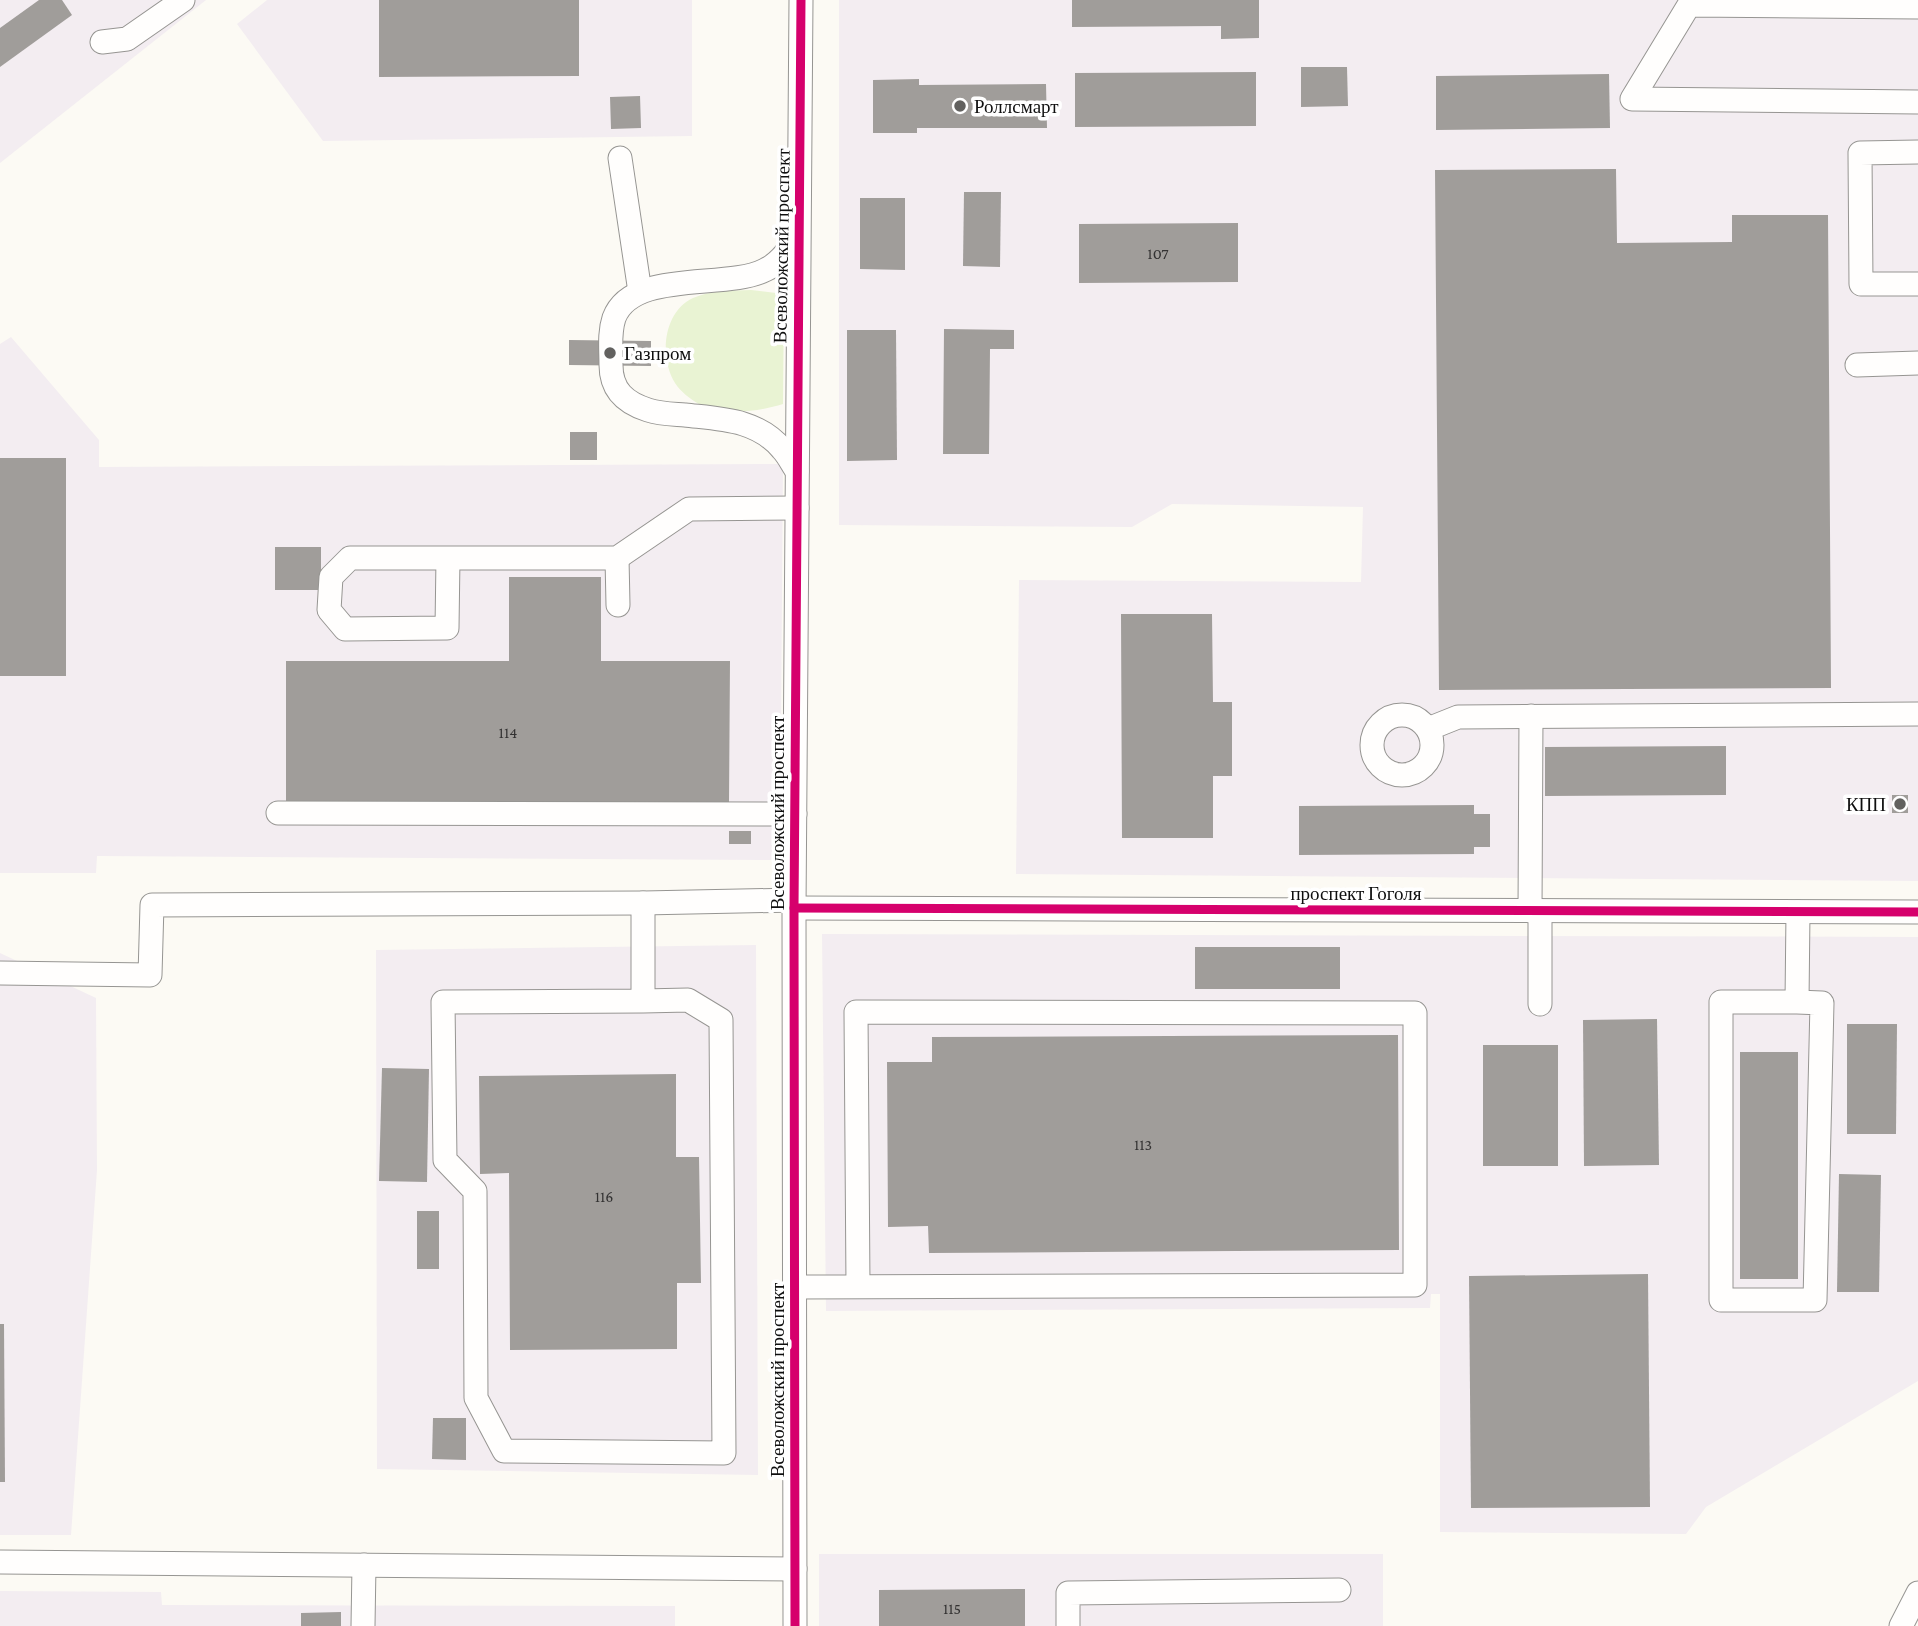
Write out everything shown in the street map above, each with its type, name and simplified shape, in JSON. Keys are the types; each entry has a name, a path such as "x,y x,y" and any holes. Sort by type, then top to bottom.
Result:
{"street":[{"path":"102,42 127,39 183,0"},
{"name":"Всеволожский проспект","path":"795,1626 794,904 801,0"},
{"path":"1918,6 1689,5 1632,99 1918,102"},
{"path":"1918,152 1860,153 1861,284 1918,284"},
{"path":"620,158 640,292"},
{"path":"797,471 782,448 765,433 747,424 655,412 633,405 618,392 611,373 611,334 615,315 624,303 640,292 673,285 744,278 765,271 781,260 798,237"},
{"path":"1857,365 1918,363"},
{"path":"448,558 447,628 345,629 329,610 331,577 350,558 448,558 617,558 689,509 797,508"},
{"path":"617,558 618,605"},
{"path":"1428,729 1458,716 1918,714"},
{"path":"1531,716 1540,1004"},
{"path":"278,813 795,814"},
{"path":"643,903 643,1000"},
{"name":"проспект Гоголя","path":"0,972 150,975 152,905 643,903 1918,912"},
{"path":"1797,1002 1798,912"},
{"path":"643,1000 688,1000 721,1020 724,1453 504,1451 476,1398 475,1191 445,1160 443,1002 643,1000"},
{"path":"1721,1002 1797,1002 1822,1003 1815,1300 1721,1300 1721,1002"},
{"path":"794,1286 858,1286 1415,1285 1415,1013 856,1012 858,1286"},
{"path":"0,1562 795,1569"},
{"path":"363,1626 364,1565"},
{"path":"1068,1626 1068,1593 1339,1590"},
{"path":"1901,1626 1918,1593"}],"shaded area":[{"path":"0,0 206,0 0,163"},
{"path":"267,0 692,0 692,136 323,141 237,24"},
{"path":"839,0 1918,0 1918,881 1016,874 1019,580 1361,582 1363,507 1172,504 1132,527 839,525"},
{"path":"11,337 99,440 99,467 783,464 780,860 97,856 96,873 0,873 0,344"},
{"path":"822,934 1918,937 1918,1381 1706,1507 1686,1534 1440,1532 1440,1294 1431,1294 1430,1308 826,1311"},
{"path":"756,945 758,1475 377,1469 376,950"},
{"path":"0,953 96,998 97,1170 71,1535 0,1535"},
{"path":"819,1554 1383,1554 1383,1626 819,1626"},
{"path":"0,1591 161,1592 162,1605 675,1606 675,1626 0,1626"}],"green space":[{"path":"751,290 784,294 783,404 741,412 708,408 680,389 670,372 666,348 670,324 683,305 700,295"}],"building":[{"path":"39,0 62,0 72,15 0,67 0,28"},
{"path":"379,0 579,0 579,76 379,77"},
{"path":"1072,0 1259,0 1259,38 1221,39 1221,26 1072,27"},
{"path":"1301,67 1347,67 1348,106 1301,107"},
{"path":"1256,72 1256,126 1075,127 1075,73"},
{"path":"1609,74 1610,128 1436,130 1436,76"},
{"name":"Роллсмарт","path":"919,79 919,85 1046,84 1047,128 917,128 917,133 873,133 873,80"},
{"path":"640,96 641,128 611,129 610,97"},
{"path":"1616,169 1617,243 1732,242 1732,215 1828,215 1831,688 1439,690 1435,170"},
{"path":"964,192 1001,192 1000,267 963,266"},
{"path":"860,198 905,198 905,270 860,269"},
{"path":"1238,223 1238,282 1079,283 1079,224"},
{"path":"944,329 1014,330 1014,349 990,349 989,454 943,454"},
{"path":"847,330 896,330 897,460 847,461"},
{"name":"Газпром","path":"569,340 651,341 651,366 569,365"},
{"path":"570,432 597,432 597,460 570,460"},
{"path":"0,458 66,458 66,676 0,676"},
{"path":"275,547 321,547 321,590 275,590"},
{"path":"509,577 601,577 601,661 730,661 729,803 286,803 286,661 509,661"},
{"path":"1121,614 1212,614 1213,702 1232,702 1232,776 1213,776 1213,838 1122,838"},
{"path":"1726,746 1726,795 1545,796 1545,747"},
{"name":"КПП","path":"1892,795 1908,795 1908,813 1892,813"},
{"path":"1474,805 1474,814 1490,814 1490,847 1474,847 1474,854 1299,855 1299,806"},
{"path":"729,831 751,831 751,844 729,844"},
{"path":"1195,947 1340,947 1340,989 1195,989"},
{"path":"1657,1019 1659,1165 1584,1166 1583,1020"},
{"path":"1847,1024 1897,1024 1896,1134 1847,1134"},
{"path":"1398,1035 1399,1250 929,1253 928,1226 888,1227 887,1062 932,1062 932,1037"},
{"path":"1483,1045 1558,1045 1558,1166 1483,1166"},
{"path":"1740,1052 1798,1052 1798,1279 1740,1279"},
{"path":"382,1068 429,1069 427,1182 379,1181"},
{"path":"676,1074 676,1157 699,1157 701,1283 677,1283 677,1349 510,1350 509,1173 480,1174 479,1076"},
{"path":"1839,1174 1881,1175 1879,1292 1837,1292"},
{"path":"417,1211 439,1211 439,1269 417,1269"},
{"path":"1648,1274 1650,1507 1471,1508 1469,1276"},
{"path":"0,1324 4,1324 5,1482 0,1482"},
{"path":"433,1418 466,1418 466,1460 432,1459"},
{"path":"1025,1589 1025,1626 879,1626 879,1590"},
{"path":"341,1612 341,1626 301,1626 301,1613"}],"cycle path":[{"path":"795,1626 794,908 801,0"},
{"path":"794,908 1918,912"}],"place":[{"name":"Роллсмарт","path":"960,106"},
{"name":"Газпром","path":"610,353"},
{"name":"КПП","path":"1900,804"}]}
